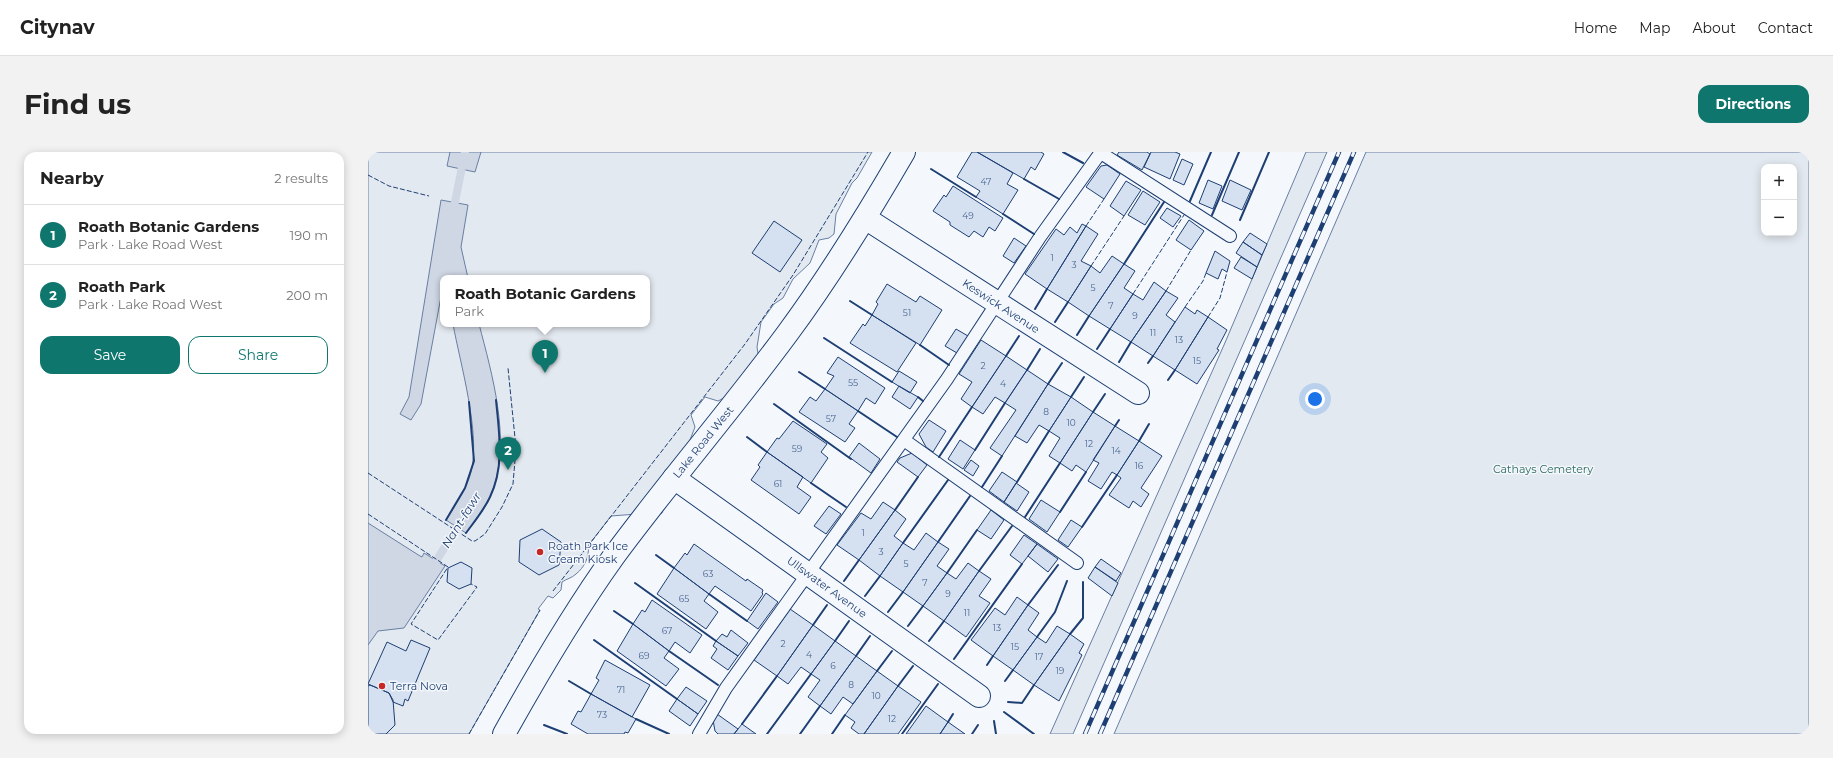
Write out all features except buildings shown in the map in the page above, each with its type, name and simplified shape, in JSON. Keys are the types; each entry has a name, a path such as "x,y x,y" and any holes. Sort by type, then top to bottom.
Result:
{"street":[{"name":"Lake Road West","path":"504,734 543,664 587,594 674,478 786,336 839,260 904,152"},
{"name":"Keswick Avenue","path":"865,218 1138,393"},
{"name":"Ullswater Avenue","path":"674,478 979,696"}],"lane":[{"path":"700,734 726,688 904,440 998,303 1040,237 1101,152 1230,236"},
{"path":"904,440 1077,563"}],"green space":[{"path":"368,152 872,152 857,178 852,183 836,214 834,234 829,238 819,240 810,263 793,279 783,298 774,304 761,322 757,347 759,360 726,397 718,401 705,397 691,415 695,427 662,513 654,517 637,514 611,516 588,546 586,562 582,568 562,582 561,590 553,598 548,596 538,609 540,610 469,734 368,734"},
{"path":"1306,152 1327,152 1073,734 1050,734 1224,345"},
{"name":"Cathays Cemetery","path":"1366,152 1809,152 1809,734 1114,734"}],"water":[{"path":"450,152 481,152 475,172 447,166"},
{"path":"441,200 468,205 461,247 467,275 440,275 440,302 421,404 411,420 400,414 409,397"},
{"path":"454,327 480,327 498,406 500,449 498,470 491,495 478,518 466,533 446,520 467,485 471,472 473,456 472,419"},
{"path":"368,523 420,556 422,557 424,553 445,566 404,628 378,631 368,645"}],"waterway":[{"name":"Nant-fawr","path":"453,212 465,152"},
{"name":"Nant-fawr","path":"431,569 462,520"}],"railway":[{"path":"1085,734 1339,152"},
{"path":"1100,734 1354,152"}],"fence":[{"path":"553,591 745,344 793,275 868,152"},
{"path":"368,175 389,186 429,196"},
{"path":"1086,226 1104,199"},
{"path":"1133,294 1184,215"},
{"path":"1091,266 1124,216"},
{"path":"1166,291 1191,250"},
{"path":"1208,317 1220,298 1227,272"},
{"path":"1185,307 1203,281 1206,273"},
{"path":"368,473 472,541 475,541 485,534 502,507 513,484 516,448 508,368"},
{"path":"368,514 448,567 411,624 438,640 477,587 471,584"},
{"path":"469,734 540,610"}],"wall":[{"path":"1063,152 1083,163"},
{"path":"1190,201 1211,152"},
{"path":"1212,215 1239,152"},
{"path":"1240,220 1269,152"},
{"path":"931,169 976,197"},
{"path":"1024,179 1059,199"},
{"path":"1124,264 1164,202"},
{"path":"1003,214 1034,234"},
{"path":"1035,309 1047,289"},
{"path":"850,301 872,315"},
{"path":"1055,322 1068,302"},
{"path":"1077,335 1089,316"},
{"path":"1097,349 1110,329"},
{"path":"1006,356 1019,336"},
{"path":"824,338 892,382"},
{"path":"1119,362 1131,342"},
{"path":"920,345 949,365"},
{"path":"1027,370 1040,349"},
{"path":"1148,363 1153,356"},
{"path":"1048,384 1062,363"},
{"path":"1168,380 1175,370"},
{"path":"799,372 825,389"},
{"path":"1071,397 1084,377"},
{"path":"1093,412 1105,394"},
{"path":"918,397 923,401"},
{"path":"466,533 488,502 498,473 500,449 496,400"},
{"path":"446,520 465,488 474,461 469,402"},
{"path":"975,450 1005,403"},
{"path":"774,404 851,459"},
{"path":"939,457 972,407"},
{"path":"858,411 897,437"},
{"path":"1115,426 1119,420"},
{"path":"1139,441 1149,424"},
{"path":"1017,482 1049,431"},
{"path":"747,437 767,452"},
{"path":"982,487 1002,456"},
{"path":"1025,517 1060,463"},
{"path":"1060,512 1086,472"},
{"path":"1082,527 1117,475"},
{"path":"895,510 918,477"},
{"path":"903,543 948,480"},
{"path":"811,483 846,507"},
{"path":"938,542 970,496"},
{"path":"979,571 1012,526"},
{"path":"947,573 977,530"},
{"path":"656,555 674,568"},
{"path":"844,581 859,560"},
{"path":"954,659 1022,564"},
{"path":"1028,605 1058,565"},
{"path":"865,596 880,576"},
{"path":"1037,637 1055,612 1067,581"},
{"path":"1070,634 1083,618 1083,582"},
{"path":"635,583 716,641"},
{"path":"888,612 903,592"},
{"path":"709,594 747,621"},
{"path":"813,625 827,605"},
{"path":"908,626 923,606"},
{"path":"614,611 633,624"},
{"path":"835,641 849,621"},
{"path":"929,641 944,621"},
{"path":"856,656 870,636"},
{"path":"594,640 677,699"},
{"path":"669,651 718,685"},
{"path":"877,671 892,651"},
{"path":"987,665 993,656"},
{"path":"898,686 913,666"},
{"path":"1005,681 1013,670"},
{"path":"767,734 811,674"},
{"path":"742,724 777,676"},
{"path":"569,681 591,694"},
{"path":"902,734 938,684"},
{"path":"1008,702 1022,703 1034,685"},
{"path":"800,734 820,706"},
{"path":"1004,712 1034,734"},
{"path":"948,722 953,714"},
{"path":"832,734 845,715"},
{"path":"636,719 669,734"},
{"path":"994,721 996,734"},
{"path":"544,725 567,734"},
{"path":"972,734 978,725"}],"place":[{"name":"Roath Botanic Gardens","path":"545,373"},
{"name":"Roath Park","path":"508,470"},
{"name":"Roath Park Ice Cream Kiosk","path":"540,552"},
{"name":"Terra Nova","path":"382,686"}]}
